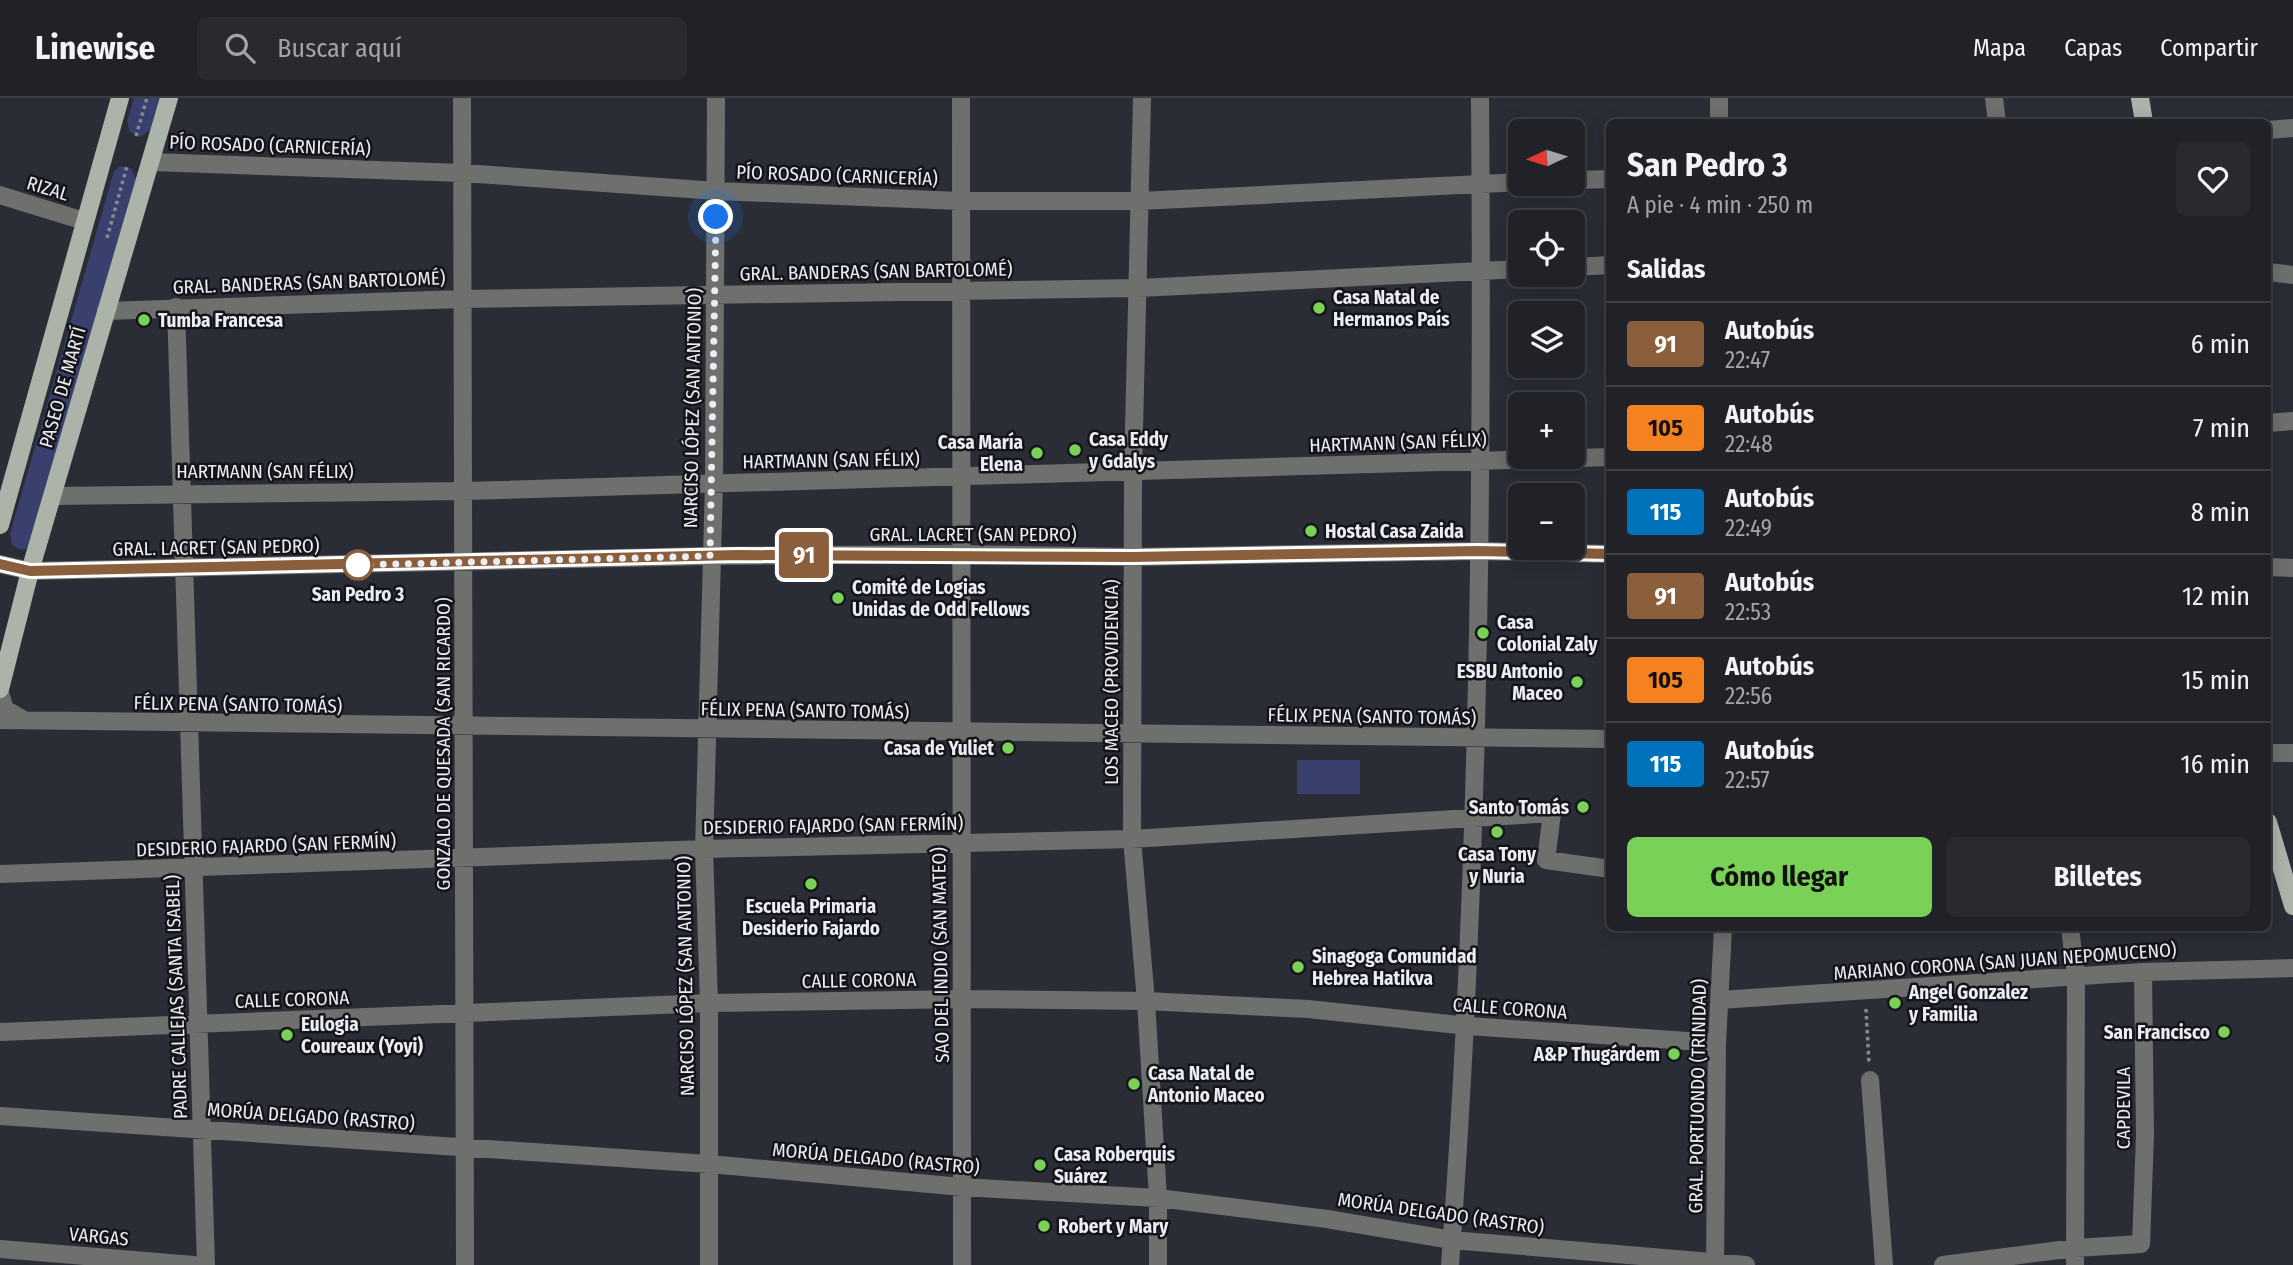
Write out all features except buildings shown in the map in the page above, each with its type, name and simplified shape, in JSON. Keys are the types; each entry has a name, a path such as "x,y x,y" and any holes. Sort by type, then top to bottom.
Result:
{"main road":[{"name":"PASEO DE MARTÍ","path":"0,525 120,98"},
{"name":"PASEO DE MARTÍ","path":"0,682 169,98"},
{"path":"2140,98 2144,119"},
{"path":"2271,832 2293,906"}],"street":[{"name":"GONZALO DE QUESADA (SAN RICARDO)","path":"462,98 466,1265"},
{"name":"NARCISO LÓPEZ (SAN ANTONIO)","path":"709,1265 709,1003 704,849 714,484 716,98"},
{"name":"SAO DEL INDIO (SAN MATEO)","path":"961,98 959,843 963,999 962,1265"},
{"name":"LOS MACEO (PROVIDENCIA)","path":"1142,98 1133,471 1132,839 1146,1001 1158,1198 1158,1265"},
{"path":"1450,1265 1468,1026 1476,740 1480,98"},
{"path":"1719,98 1719,119"},
{"path":"1994,98 1997,119"},
{"path":"2271,130 2293,128"},
{"name":"PÍO ROSADO (CARNICERÍA)","path":"151,162 463,173 717,191 959,201 1140,201 1508,183"},
{"path":"1586,180 1606,179"},
{"name":"RIZAL","path":"0,195 84,221"},
{"path":"1585,266 1606,265"},
{"name":"GRAL. BANDERAS (SAN BARTOLOMÉ)","path":"106,311 463,299 959,288 1139,288 1508,270"},
{"path":"2271,272 2293,275"},
{"name":"PADRE CALLEJAS (SANTA ISABEL)","path":"176,307 206,1265"},
{"path":"2271,423 2293,421"},
{"name":"HARTMANN (SAN FÉLIX)","path":"53,495 464,491 1606,457"},
{"name":"GRAL. LACRET (SAN PEDRO)","path":"0,564 30,571 710,556 959,554 1132,557 1478,551 1606,554"},
{"path":"2271,567 2293,568"},
{"path":"0,682 5,709 26,721"},
{"name":"FÉLIX PENA (SANTO TOMÁS)","path":"0,720 188,725 1132,733 1476,740 1606,739"},
{"path":"2271,753 2293,753"},
{"name":"DESIDERIO FAJARDO (SAN FERMÍN)","path":"0,874 704,849 1132,839 1552,813 1546,860 1606,864"},
{"name":"GRAL. PORTUONDO (TRINIDAD)","path":"1715,1264 1717,1043 1723,931"},
{"path":"1945,1265 2075,1257 2076,976 2070,931"},
{"name":"MARIANO CORONA (SAN JUAN NEPOMUCENO)","path":"1719,1000 2143,972 2293,968"},
{"name":"CAPDEVILA","path":"2075,1257 2141,1244 2145,1135 2143,972"},
{"name":"CALLE CORONA","path":"0,1032 709,1003 963,999 1146,1001 1308,1009 1468,1026 1717,1043"},
{"path":"1870,1080 1884,1265"},
{"name":"MORÚA DELGADO (RASTRO)","path":"0,1116 467,1150 709,1164 962,1187 1158,1198 1326,1219 1452,1240 1746,1265"},
{"name":"VARGAS","path":"0,1249 194,1265"}],"path":[{"path":"136,136 147,98"},
{"path":"1864,991 1870,1080"}],"shaded area":[{"path":"134,98 159,98 150,130 140,137 130,132 127,121"},
{"path":"120,166 131,168 136,179 33,543 26,549 21,549 12,545 10,534 114,171"},
{"path":"1297,760 1360,760 1360,794 1297,794"}],"bus line":[{"name":"91","path":"0,564 30,571 738,555 959,554 1132,557 1478,551 1606,554"}],"place":[{"name":"Casa Natal de Hermanos País","path":"1319,308"},
{"name":"Tumba Francesa","path":"144,320"},
{"name":"Casa Eddy y Gdalys","path":"1075,450"},
{"name":"Casa María Elena","path":"1037,453"},
{"name":"Hostal Casa Zaida","path":"1311,531"},
{"name":"San Pedro 3","path":"358,565"},
{"name":"Comité de Logias Unidas de Odd Fellows","path":"838,598"},
{"name":"Casa Colonial Zaly","path":"1483,633"},
{"name":"ESBU Antonio Maceo","path":"1577,682"},
{"name":"Casa de Yuliet","path":"1008,748"},
{"name":"Santo Tomás","path":"1583,807"},
{"name":"Casa Tony y Nuria","path":"1497,832"},
{"name":"Escuela Primaria Desiderio Fajardo","path":"811,884"},
{"name":"Sinagoga Comunidad Hebrea Hatikva","path":"1298,967"},
{"name":"Angel Gonzalez y Familia","path":"1895,1003"},
{"name":"San Francisco","path":"2224,1032"},
{"name":"Eulogia Coureaux (Yoyi)","path":"287,1035"},
{"name":"A&P Thugárdem","path":"1674,1054"},
{"name":"Casa Natal de Antonio Maceo","path":"1134,1084"},
{"name":"Casa Roberquis Suárez","path":"1040,1165"},
{"name":"Robert y Mary","path":"1044,1226"}],"route":[{"path":"358,565 710,556 714,484 716,217"}]}
